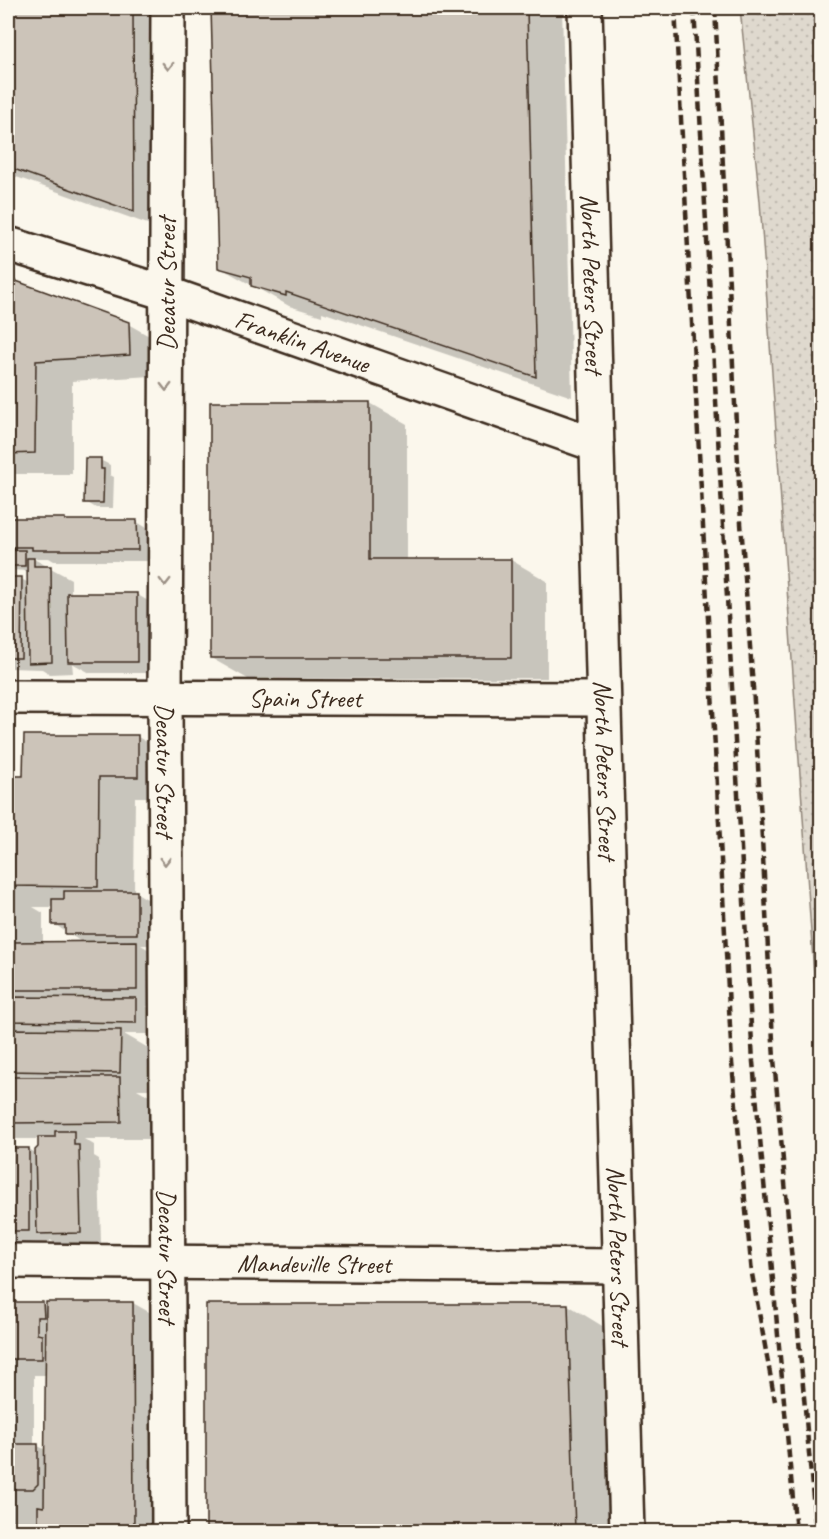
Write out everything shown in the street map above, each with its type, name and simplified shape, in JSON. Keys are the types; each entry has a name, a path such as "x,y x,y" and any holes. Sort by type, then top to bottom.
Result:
{"street":[{"name":"Decatur Street","path":"168,8 165,698 169,1532"},
{"name":"North Peters Street","path":"585,8 627,1532"},
{"name":"Franklin Avenue","path":"8,244 166,293 597,445"},
{"name":"Spain Street","path":"8,697 603,699"},
{"name":"Mandeville Street","path":"8,1262 619,1266"}],"shaded area":[{"path":"740,8 821,8 821,1075 760,201"}],"building":[{"path":"8,8 133,8 134,212 8,167"},
{"path":"211,8 527,8 536,377 286,292 286,296 251,286 251,277 218,268"},
{"path":"8,278 129,322 130,355 36,361 35,453 8,454"},
{"path":"210,402 370,402 370,559 511,559 511,658 210,658"},
{"path":"85,458 101,458 101,469 104,469 103,503 84,503"},
{"path":"8,518 137,520 138,550 32,550 32,547 8,547"},
{"path":"8,550 25,550 25,566 8,566"},
{"path":"27,558 34,558 34,566 51,566 52,662 28,663"},
{"path":"8,577 22,577 21,658 8,658"},
{"path":"67,593 137,593 137,662 68,662"},
{"path":"24,735 138,735 138,777 99,777 98,887 8,886 8,776 23,776"},
{"path":"64,891 137,891 137,934 65,934 65,925 52,925 52,899 64,899"},
{"path":"137,941 137,990 8,990 8,942"},
{"path":"8,997 136,998 136,1023 8,1021"},
{"path":"8,1029 121,1030 120,1073 8,1071"},
{"path":"8,1077 120,1077 121,1122 8,1123"},
{"path":"55,1131 74,1131 74,1145 79,1145 81,1233 37,1234 35,1150 38,1147 38,1137 55,1137"},
{"path":"8,1148 29,1148 29,1231 8,1231"},
{"path":"8,1302 43,1302 44,1317 37,1317 37,1334 42,1335 42,1359 8,1359"},
{"path":"46,1302 133,1302 134,1532 38,1532 38,1506 44,1507"},
{"path":"206,1304 568,1304 575,1532 206,1532"},
{"path":"15,1444 38,1444 38,1484 33,1489 10,1489 10,1532 8,1532 8,1450 15,1450"}],"railway":[{"path":"675,8 732,1063 752,1274 775,1401"},
{"path":"694,8 753,1062 796,1532"},
{"path":"715,8 741,523 756,729 774,1059 816,1532"}]}
